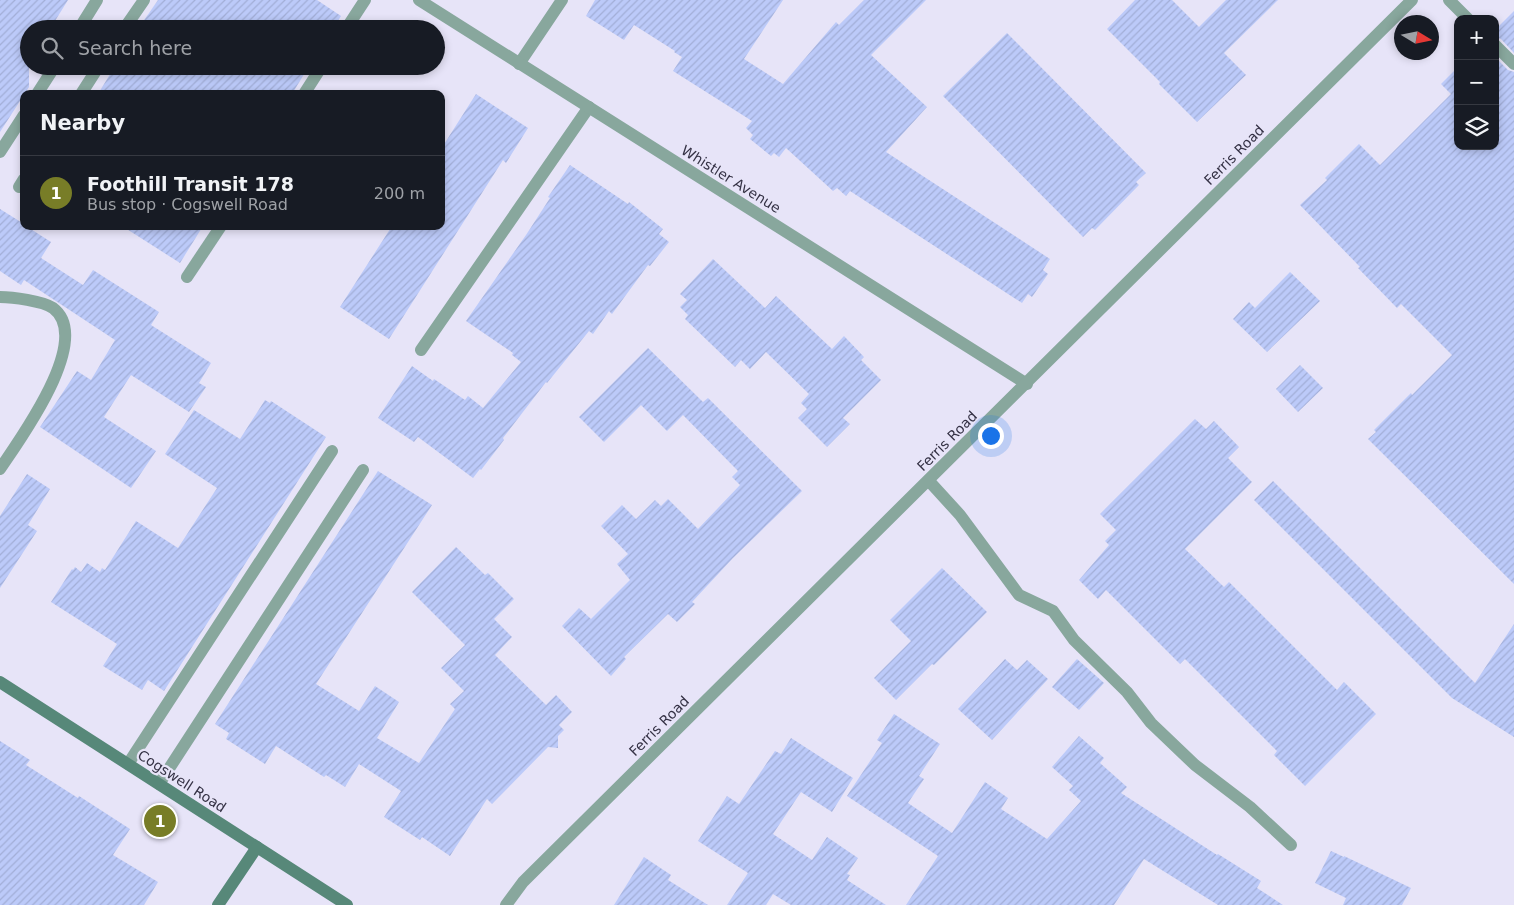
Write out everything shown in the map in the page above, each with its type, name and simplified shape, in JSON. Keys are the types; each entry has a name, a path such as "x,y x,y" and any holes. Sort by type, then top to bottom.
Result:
{"street":[{"path":"85,20 97,0"},
{"path":"130,20 144,0"},
{"path":"352,20 365,0"},
{"name":"Whistler Avenue","path":"419,0 1027,384"},
{"path":"519,64 562,0"},
{"name":"Ferris Road","path":"506,905 523,882 1412,0"},
{"path":"1449,0 1464,15"},
{"path":"1499,49 1514,64"},
{"path":"40,90 49,75"},
{"path":"84,90 93,75"},
{"path":"307,90 316,75"},
{"path":"421,350 589,107"},
{"path":"0,152 20,121"},
{"path":"187,277 219,230"},
{"path":"0,297 28,300 52,308 60,318 65,337 64,353 53,380 42,402 0,469"},
{"path":"128,764 332,450"},
{"path":"159,784 363,470"},
{"path":"929,481 960,515 1020,595 1053,611 1074,640 1126,692 1151,723 1195,765 1250,807 1290,845"},
{"name":"Cogswell Road","path":"0,682 347,905"},
{"path":"218,905 257,848"}],"building":[{"path":"0,0 68,0 56,20 20,20 20,75 29,75 29,87 27,90 20,90 20,101 0,132"},
{"path":"158,0 317,0 341,16 339,20 144,20"},
{"path":"595,0 783,0 744,59 783,84 836,22 839,25 864,0 926,0 871,55 927,107 886,152 1050,259 1043,270 1048,274 1032,297 1028,294 1022,303 850,191 846,196 837,188 833,191 786,148 779,157 774,153 771,156 750,139 753,135 746,128 752,121 673,71 682,57 675,51 634,25 624,40 586,16"},
{"path":"1135,0 1172,0 1199,27 1226,0 1278,0 1224,53 1246,75 1197,122 1107,29"},
{"path":"1514,11 1514,53 1499,38 1499,26"},
{"path":"1007,33 1146,173 1136,182 1139,185 1095,230 1092,228 1083,237 943,96"},
{"path":"1499,61 1508,70 1514,72 1514,584 1368,439 1376,432 1374,430 1411,393 1412,395 1452,355 1401,304 1397,308 1300,205 1327,180 1325,178 1359,144 1380,165 1451,94 1441,84 1454,71 1454,150 1499,150"},
{"path":"110,75 304,75 294,90 100,90"},
{"path":"476,94 528,128 506,163 503,160 389,339 340,307 389,230 445,230 445,143"},
{"path":"570,165 628,204 629,202 663,229 659,234 669,242 650,266 648,265 612,314 609,311 593,334 589,331 546,382 503,438 504,440 473,478 418,437 414,442 378,418 412,366 465,400 468,396 483,408 521,362 512,355 513,353 466,321 526,235 550,198 548,197"},
{"path":"0,209 20,222 20,230 32,230 51,242 41,258 83,285 93,270 159,312 151,325 211,363 199,383 206,387 189,412 131,375 104,417 156,451 131,488 40,427 77,371 91,380 115,340 24,280 21,285 0,271"},
{"path":"128,230 201,230 180,263"},
{"path":"713,259 765,308 776,296 832,349 844,336 864,357 861,360 881,380 843,418 850,424 827,447 798,418 807,409 801,403 809,394 766,352 750,369 741,360 735,367 685,319 688,315 680,307 687,300 680,294"},
{"path":"1290,272 1320,301 1267,352 1233,319 1249,302 1255,308"},
{"path":"648,348 703,402 708,398 802,491 733,558 692,602 695,604 677,622 668,614 624,657 626,659 611,676 562,626 579,608 591,619 630,580 617,564 628,554 601,526 622,505 636,519 655,500 661,506 668,499 698,529 740,485 732,477 738,471 683,415 667,431 641,405 604,442 579,417"},
{"path":"1300,365 1323,388 1298,412 1276,389"},
{"path":"265,400 270,403 271,401 326,437 164,691 148,680 142,690 103,666 117,644 51,602 75,567 81,572 87,563 100,572 102,568 105,570 136,521 178,548 217,488 165,454 194,410 240,439"},
{"path":"1195,419 1206,429 1214,421 1239,447 1228,458 1252,482 1185,549 1224,587 1229,582 1337,690 1344,682 1376,714 1305,786 1274,755 1277,751 1185,659 1180,664 1106,590 1098,599 1079,580 1109,545 1105,541 1116,530 1100,514"},
{"path":"378,471 432,505 316,684 359,711 375,686 399,702 377,738 419,763 455,709 450,704 464,691 441,668 465,645 412,592 456,547 485,575 488,573 514,599 494,619 512,637 495,655 546,705 556,695 572,712 559,725 564,730 558,736 558,748 548,747 492,804 487,799 450,856 422,837 420,840 384,817 401,791 359,764 345,787 326,775 324,777 276,746 265,764 226,739 229,733 215,724"},
{"path":"27,474 50,489 28,525 37,531 0,588 0,516"},
{"path":"1273,481 1475,683 1514,624 1514,737 1452,698 1254,500"},
{"path":"942,568 987,612 896,700 874,678 911,641 890,620"},
{"path":"1005,659 1017,670 1027,660 1048,679 992,740 958,709"},
{"path":"1077,659 1104,683 1079,710 1052,687"},
{"path":"894,714 940,744 919,776 924,779 908,803 952,833 985,782 1008,798 1001,809 1047,839 1081,801 1069,790 1073,786 1052,767 1079,736 1104,758 1100,763 1127,787 1121,793 1261,881 1257,888 1283,905 1218,905 1144,859 1114,905 906,905 938,856 847,796 882,743 877,740"},
{"path":"791,738 853,778 832,812 801,792 773,834 812,860 827,837 858,858 847,874 850,875 847,880 886,905 791,905 773,894 766,905 727,905 748,873 698,841 727,796 739,804 775,751 781,754"},
{"path":"0,741 30,760 26,765 130,829 113,855 158,882 144,905 0,905"},
{"path":"1331,851 1411,888 1402,905 1343,905 1346,898 1315,883"},
{"path":"644,857 671,875 668,880 708,905 614,905"}],"place":[{"name":"Foothill Transit 178","path":"160,821"}]}
